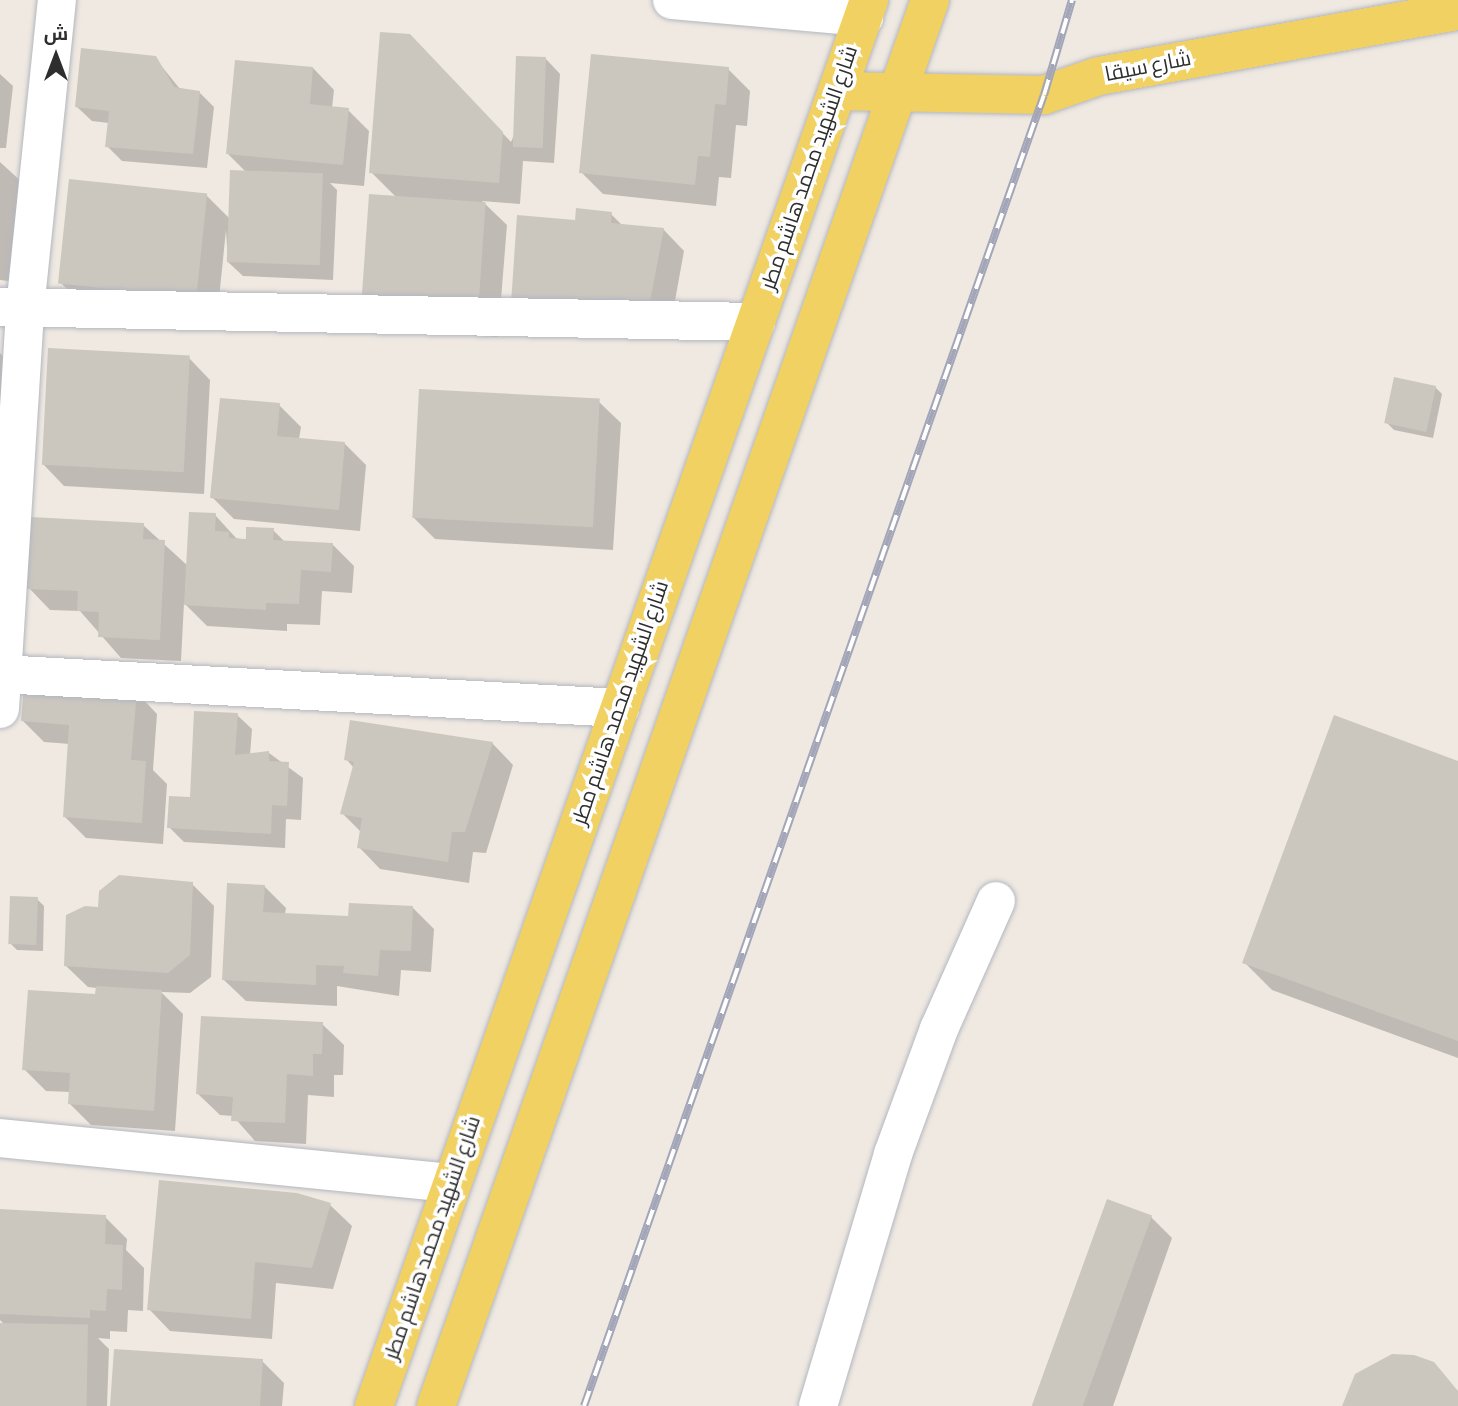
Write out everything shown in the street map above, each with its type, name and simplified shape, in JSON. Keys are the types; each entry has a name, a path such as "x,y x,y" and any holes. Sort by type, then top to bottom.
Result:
{"main road":[{"path":"436,1406 930,0"},
{"name":"شارع الشهيد محمد هاشم مطر","path":"374,1406 867,8"},
{"name":"شارع سيقا","path":"838,90 900,89 1044,95 1100,76 1458,11"}],"street":[{"path":"57,0 12,308 1,686 620,708"},
{"path":"672,0 867,8"},
{"path":"12,308 756,322"},
{"path":"818,1406 893,1154 939,1029 996,901"},
{"path":"0,1138 452,1183"}],"building":[{"path":"380,32 410,34 503,132 499,183 369,173"},
{"path":"81,48 156,56 174,87 200,91 193,154 105,147 109,111 75,107"},
{"path":"591,54 729,67 726,105 715,104 710,157 698,156 695,185 579,173"},
{"path":"516,56 546,57 543,148 513,147"},
{"path":"235,60 313,67 310,104 349,108 343,165 226,154"},
{"path":"230,170 323,173 320,265 227,262"},
{"path":"69,179 207,194 196,298 58,283"},
{"path":"369,194 486,202 478,316 361,308"},
{"path":"576,208 612,212 611,223 664,228 650,302 596,299 596,312 511,303 517,215 575,220"},
{"path":"48,348 190,355 184,472 42,465"},
{"path":"1394,377 1436,386 1426,432 1384,423"},
{"path":"419,389 600,398 593,527 412,518"},
{"path":"220,398 280,403 277,436 345,442 339,510 210,498"},
{"path":"189,512 216,513 215,531 229,532 229,538 246,539 246,527 274,528 273,540 333,543 331,572 301,570 299,604 266,603 266,610 184,605"},
{"path":"31,517 144,523 143,539 165,540 160,640 98,637 99,612 77,611 78,591 27,589"},
{"path":"24,686 137,691 131,760 146,761 142,823 63,817 69,725 21,721"},
{"path":"194,711 238,713 235,755 269,751 269,761 289,762 287,806 272,805 271,834 167,828 169,796 190,797"},
{"path":"1334,715 1458,761 1458,1041 1242,963"},
{"path":"350,720 493,742 465,832 452,832 448,862 357,848 362,818 340,814 354,762 344,760"},
{"path":"119,875 193,882 190,955 168,973 64,966 66,915 85,906 98,907 99,891"},
{"path":"227,883 265,885 263,912 348,916 349,903 413,906 411,951 380,950 378,976 343,973 344,966 316,965 316,985 222,980"},
{"path":"10,896 38,897 36,945 8,944"},
{"path":"96,986 162,990 154,1111 68,1104 70,1073 22,1070 28,990 95,994"},
{"path":"201,1016 323,1022 322,1054 313,1054 313,1076 287,1074 285,1123 231,1121 233,1097 196,1094"},
{"path":"159,1180 297,1193 331,1203 312,1268 255,1262 251,1319 147,1310"},
{"path":"1107,1199 1152,1215 1083,1406 1032,1406"},
{"path":"0,1209 106,1215 105,1244 123,1245 122,1290 107,1289 106,1311 90,1310 90,1318 0,1314"},
{"path":"0,1323 88,1325 87,1406 0,1406"},
{"path":"114,1349 263,1359 260,1406 110,1406"},
{"path":"1392,1354 1414,1355 1434,1362 1458,1391 1458,1406 1342,1406 1355,1374"}],"railway":[{"path":"584,1406 1044,95 1072,0"}]}
